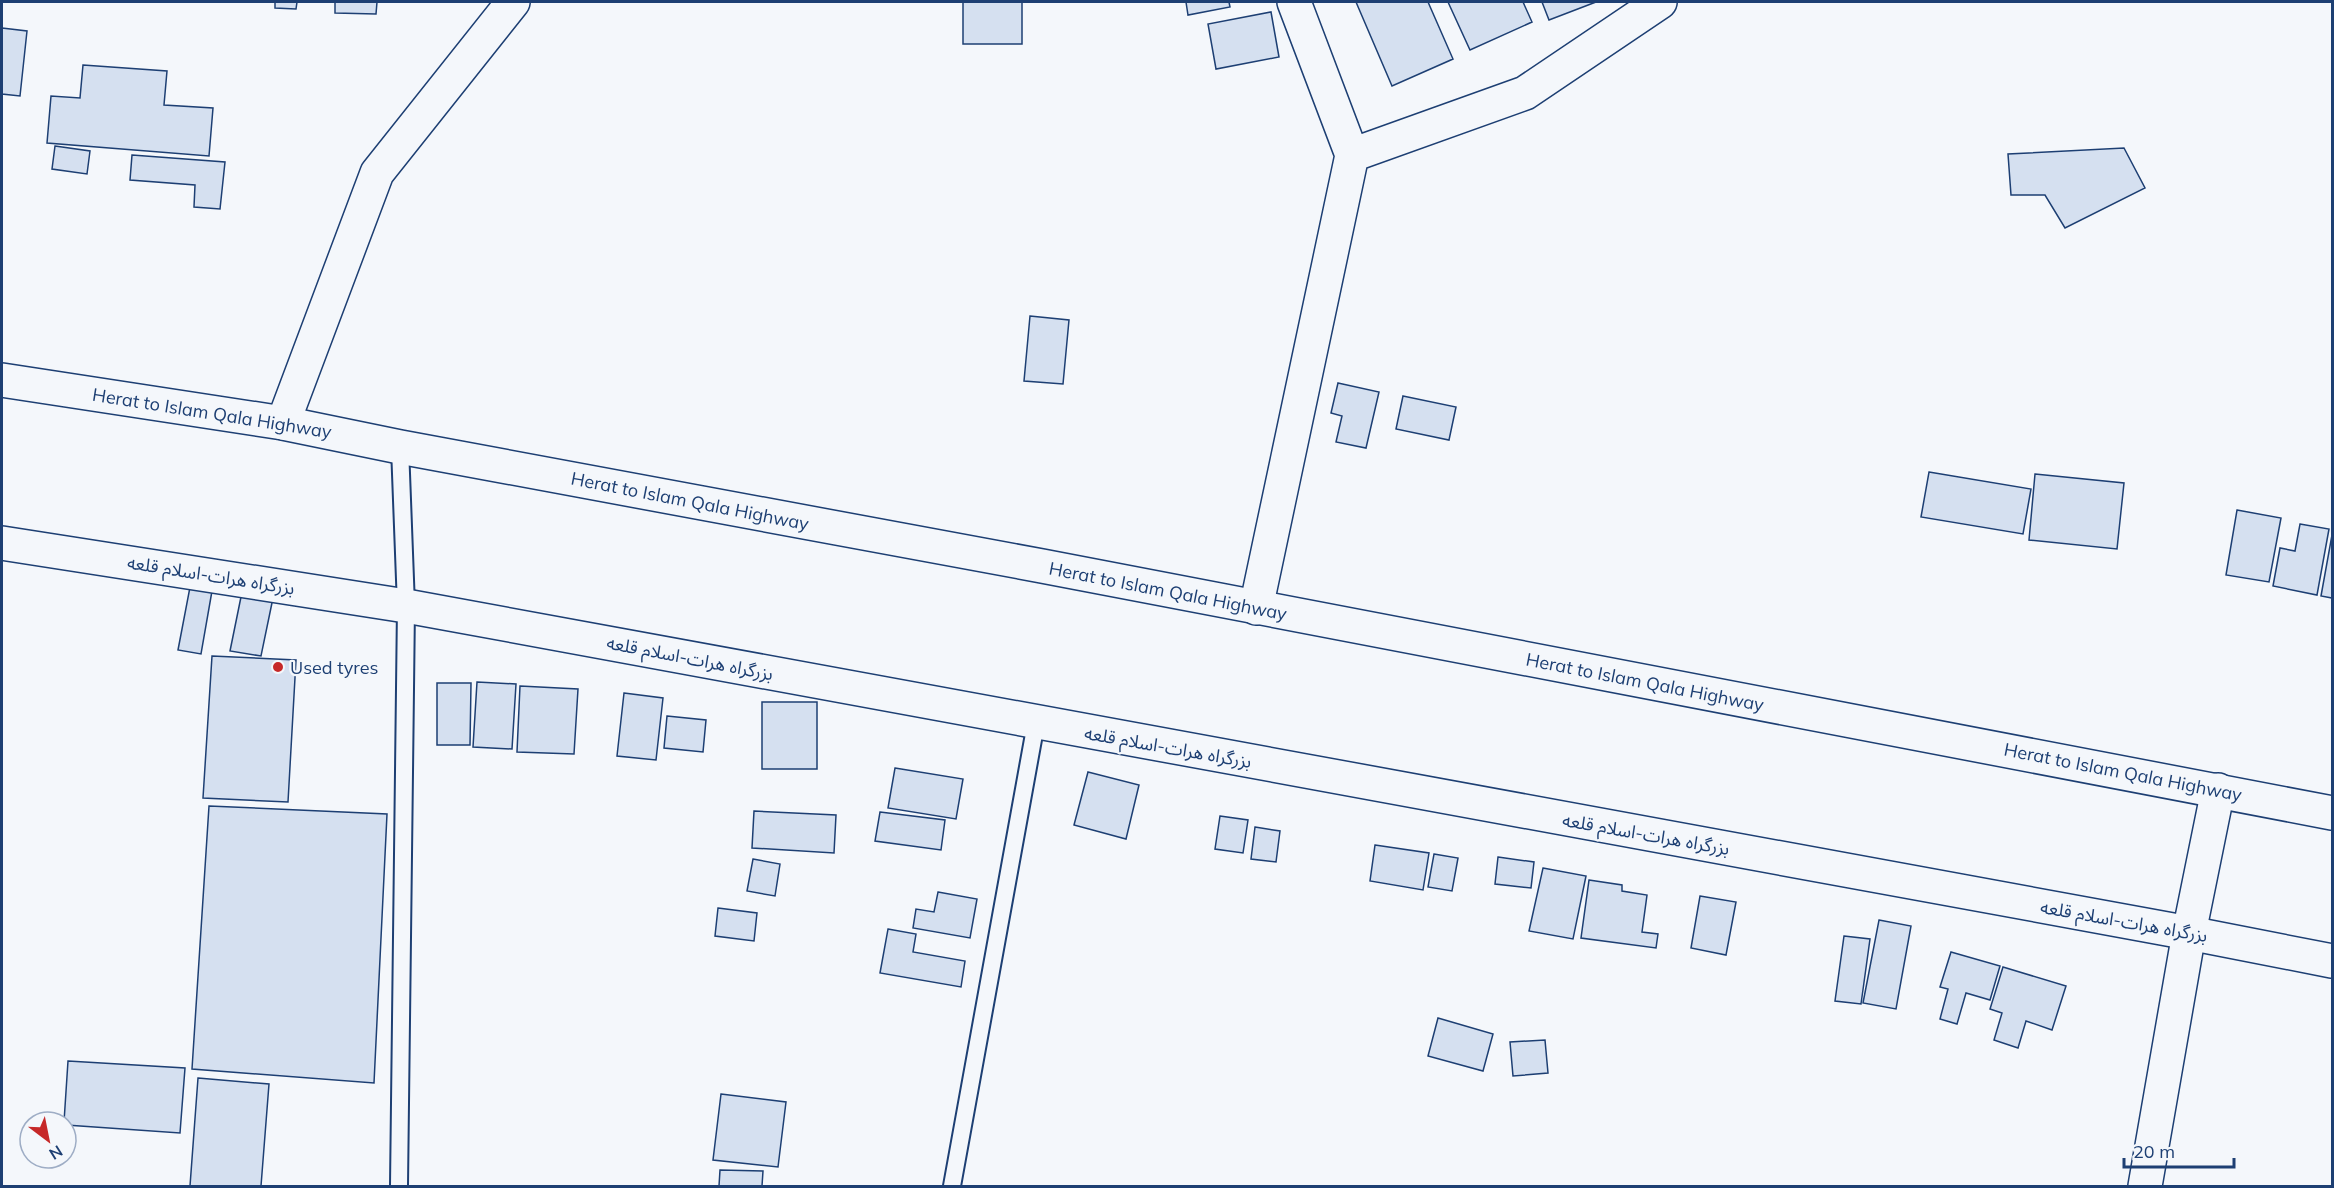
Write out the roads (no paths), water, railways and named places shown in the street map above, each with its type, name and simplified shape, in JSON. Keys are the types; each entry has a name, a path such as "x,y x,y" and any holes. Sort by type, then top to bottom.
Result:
{"main road":[{"path":"283,423 377,173 513,2"},
{"path":"1256,608 1352,155 1294,2"},
{"path":"1352,155 1525,93 1660,2"},
{"name":"Herat to Islam Qala Highway","path":"2,380 283,423 2332,813"},
{"name":"بزرگراه هرات-اسلام قلعه","path":"2,543 406,606 2332,961"},
{"path":"2145,1186 2189,933 2218,790"}],"lane":[{"path":"399,1186 406,606 400,447"},
{"path":"952,1186 1036,723"}],"place":[{"name":"Used tyres","path":"278,667"}]}
